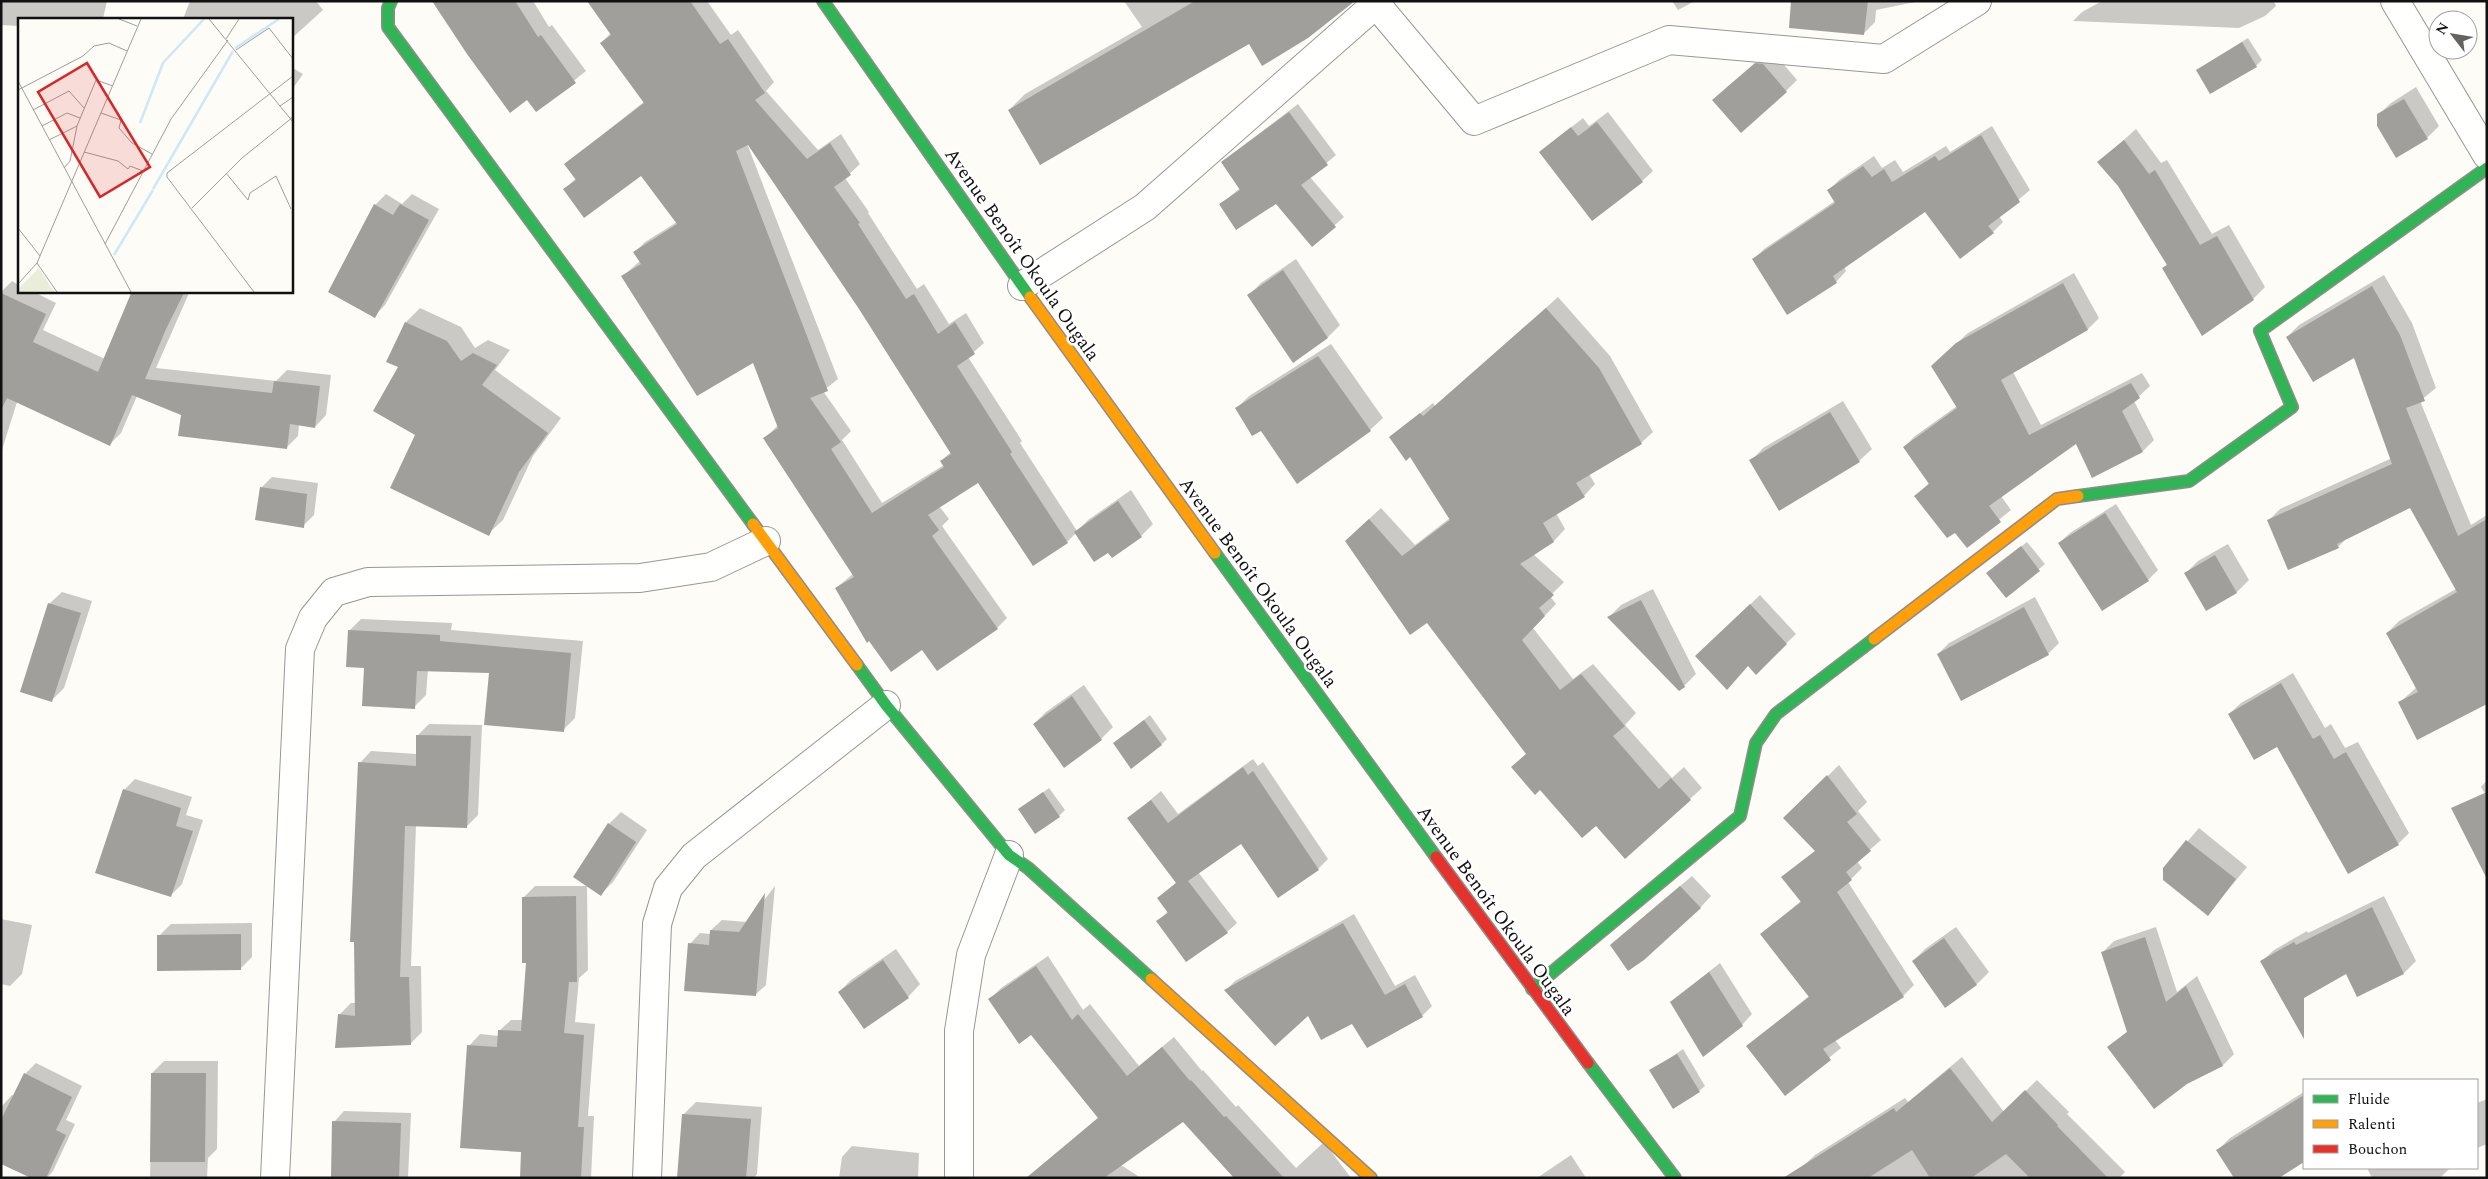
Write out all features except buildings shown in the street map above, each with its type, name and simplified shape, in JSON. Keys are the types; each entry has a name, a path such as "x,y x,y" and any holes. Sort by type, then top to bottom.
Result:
{"street":[{"path":"391,1 388,8 388,27 886,705 1008,855 1028,868 1371,1178"},
{"name":"Avenue Benoît Okoula Ougala","path":"823,1 879,78 1022,286 1532,989 1675,1178"},
{"path":"1022,286 1145,208 1376,4 1474,121 1669,40 1884,59 1977,1"},
{"path":"2396,1 2487,155"},
{"path":"1532,989 1740,816 1756,743 1776,714 2025,523 2057,499 2189,481 2292,407 2260,331 2487,168"},
{"path":"275,1178 300,649 313,618 334,592 368,582 640,578 711,567 766,541"},
{"path":"647,1178 657,924 668,888 694,856 886,705"},
{"path":"959,1178 959,1031 971,955 1008,855"}],"traffic: fast":[{"path":"391,1 388,8 388,27 753,524"},
{"path":"823,1 1030,297"},
{"path":"2078,496 2189,481 2292,407 2260,331 2487,168"},
{"path":"1215,553 1436,857"},
{"path":"1532,989 1740,816 1756,743 1776,714 1874,639"},
{"path":"857,665 886,705 1009,855 1028,868 1151,979"},
{"path":"1588,1063 1675,1178"}],"traffic: slow":[{"path":"1030,297 1215,553"},
{"path":"1874,639 2057,499 2078,496"},
{"path":"753,524 857,665"},
{"path":"1151,979 1371,1178"}],"traffic: jam":[{"path":"1436,857 1588,1063"}]}
